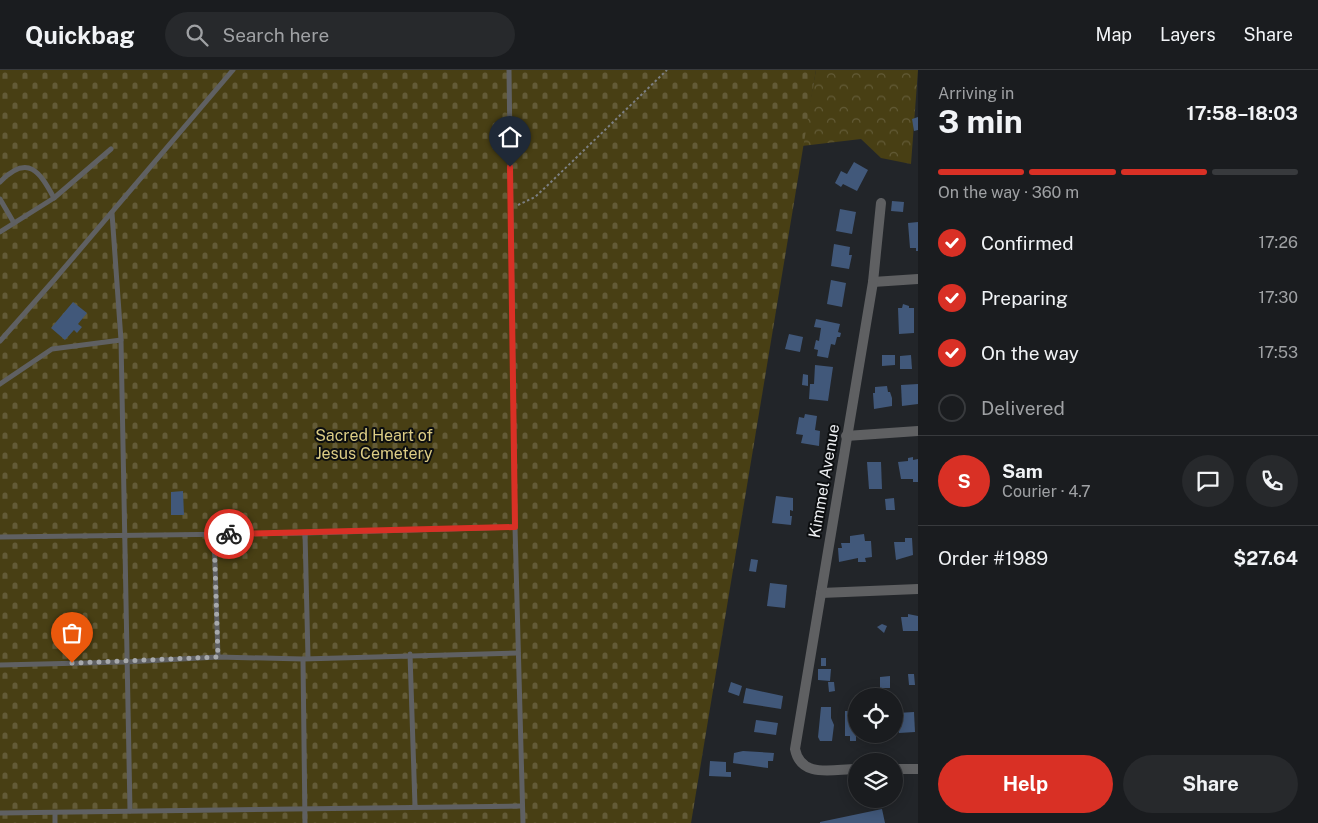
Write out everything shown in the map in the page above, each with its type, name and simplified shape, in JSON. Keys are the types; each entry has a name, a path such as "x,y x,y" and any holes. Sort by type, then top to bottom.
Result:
{"street":[{"name":"Kimmel Avenue","path":"848,769 810,769 799,762 795,742 873,282 881,203"},
{"path":"873,282 918,279"},
{"path":"846,436 918,431"},
{"path":"821,593 918,588"},
{"path":"903,769 918,769"}],"lane":[{"path":"0,341 233,70"},
{"path":"509,70 515,527 523,823"},
{"path":"0,232 54,198 111,149"},
{"path":"0,182 18,169 32,168 41,174 54,198"},
{"path":"0,199 14,223"},
{"path":"112,213 121,340 130,811"},
{"path":"0,384 52,349 121,340"},
{"path":"0,537 305,533 515,527"},
{"path":"305,533 305,823"},
{"path":"214,534 218,657"},
{"path":"0,665 126,662 218,657 306,658 410,654 518,653"},
{"path":"410,654 415,806"},
{"path":"0,813 522,806"},
{"path":"54,823 55,812"}],"path":[{"path":"511,206 521,204 535,197 667,70"}],"green space":[{"name":"Sacred Heart of Jesus Cemetery","path":"0,70 816,70 691,823 0,823"},
{"path":"816,70 918,70 911,164 881,158 861,139 802,146"}],"building":[{"path":"918,117 918,130 914,131 912,119"},
{"path":"854,162 868,170 857,191 843,184 841,187 835,183 841,171 847,174"},
{"path":"892,201 904,202 903,212 891,211"},
{"path":"840,209 856,212 852,234 836,231"},
{"path":"918,222 918,251 916,251 916,248 910,248 908,223"},
{"path":"834,244 850,247 849,255 852,255 849,269 831,266"},
{"path":"831,280 846,283 842,307 827,304"},
{"path":"73,302 87,313 78,324 82,327 77,333 74,330 65,340 51,328"},
{"path":"903,304 909,306 909,308 914,308 914,333 899,334 898,308 902,308"},
{"path":"816,319 840,324 838,332 841,333 840,337 837,337 835,345 831,344 828,358 817,356 818,350 814,349 816,340 819,341 821,328 814,327"},
{"path":"789,334 803,337 800,352 785,349"},
{"path":"882,355 895,355 895,365 882,366"},
{"path":"911,355 912,369 900,369 900,356"},
{"path":"815,365 833,367 828,401 809,399 810,384 814,384"},
{"path":"803,374 808,375 808,386 802,385"},
{"path":"918,384 918,404 902,406 901,385"},
{"path":"887,386 892,398 892,406 874,409 873,393 875,393 875,387"},
{"path":"805,414 817,416 815,430 820,431 819,446 801,443 803,435 796,434 799,417 804,418"},
{"path":"913,457 913,460 918,459 918,482 913,482 913,479 901,479 898,462 908,461 908,458"},
{"path":"867,462 881,462 882,489 869,489"},
{"path":"183,491 184,515 171,515 171,492"},
{"path":"776,496 793,498 793,511 790,510 790,516 792,516 791,525 772,523"},
{"path":"894,498 895,510 886,510 885,499"},
{"path":"864,534 865,541 871,541 872,557 865,558 866,562 858,562 858,558 839,562 838,548 842,548 841,543 850,543 850,536"},
{"path":"905,538 912,538 913,555 896,560 894,542 905,542"},
{"path":"751,559 758,560 756,572 749,571"},
{"path":"770,583 787,585 785,608 767,606"},
{"path":"908,614 918,616 918,631 903,631 901,617 908,617"},
{"path":"882,624 887,626 884,633 877,627"},
{"path":"821,658 826,658 826,666 821,666"},
{"path":"818,669 831,669 830,681 818,680"},
{"path":"908,674 914,674 915,685 909,685"},
{"path":"890,676 890,688 880,688 880,677"},
{"path":"731,682 742,686 739,696 728,692"},
{"path":"828,682 834,682 835,691 829,692"},
{"path":"746,688 783,696 781,709 743,703"},
{"path":"821,707 831,707 831,718 834,725 832,741 820,741 818,737"},
{"path":"845,711 848,711 848,736 845,736"},
{"path":"914,712 915,732 903,733 903,713"},
{"path":"756,720 778,723 776,735 754,732"},
{"path":"743,751 774,753 773,761 768,761 768,768 733,763 734,753"},
{"path":"710,761 726,762 726,772 731,772 731,777 709,776"},
{"path":"882,809 885,823 820,823 820,822"}],"way so far":[{"path":"72,663 218,657 214,534 229,534"}],"route":[{"path":"229,534 515,527 510,167"}]}
